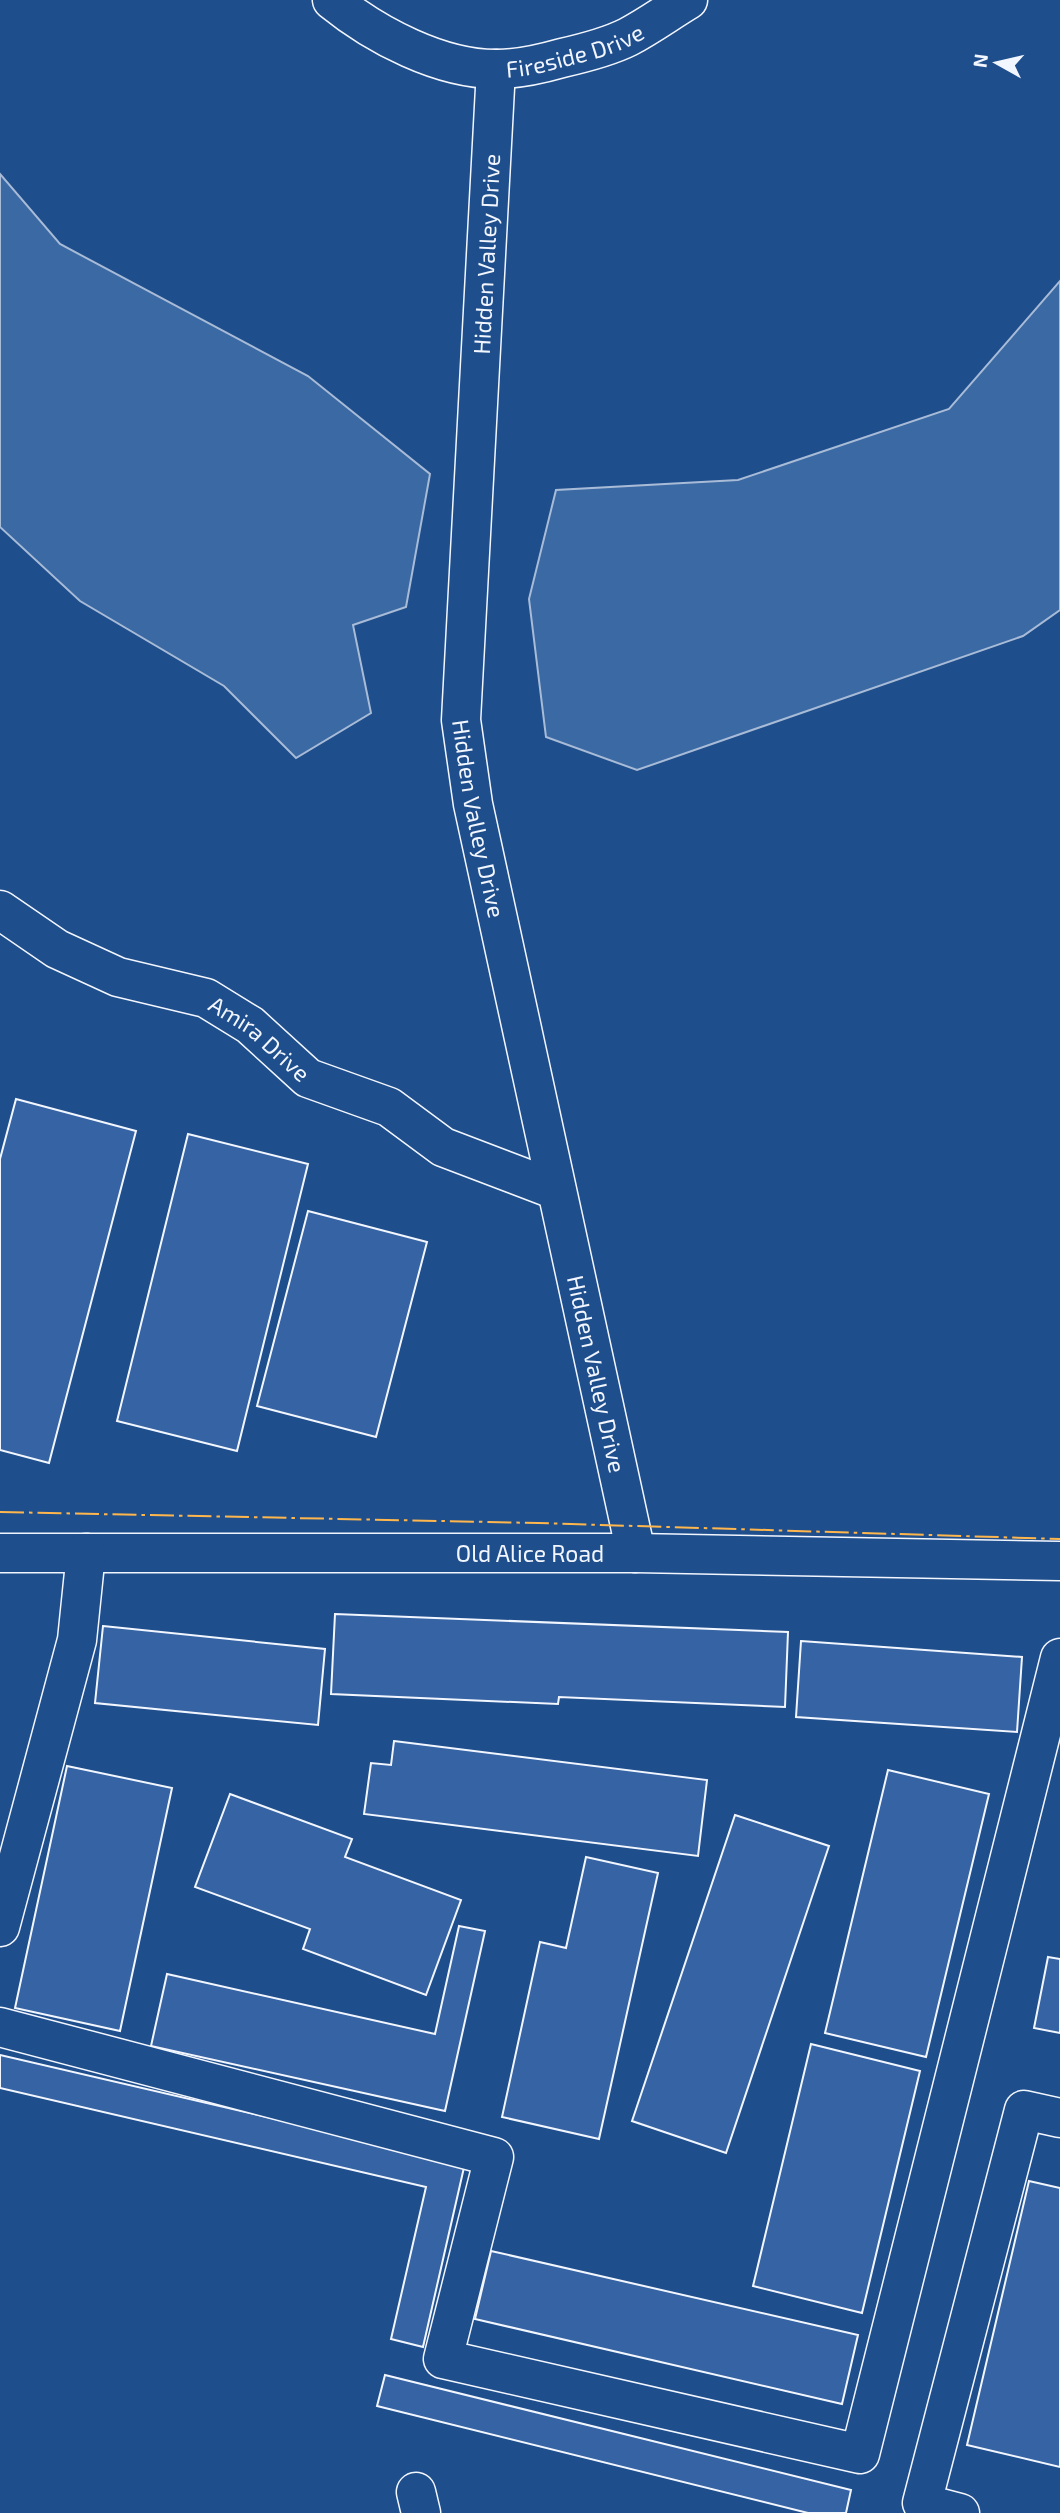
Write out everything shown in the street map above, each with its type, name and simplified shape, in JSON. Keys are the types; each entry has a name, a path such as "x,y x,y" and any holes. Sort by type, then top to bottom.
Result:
{"street":[{"name":"Fireside Drive","path":"332,0 357,21 396,43 460,64 496,69 524,67 585,53 627,38 688,0"},
{"name":"Hidden Valley Drive","path":"496,69 461,720 473,804 636,1553"},
{"name":"Amira Drive","path":"0,910 57,949 118,977 206,998 250,1025 308,1078 389,1107 443,1147 556,1190"},
{"name":"Old Alice Road","path":"0,1553 636,1553 1060,1561"},
{"path":"0,1927 77,1640 86,1553"},
{"path":"0,2027 494,2157 443,2359 860,2454 1060,1658"},
{"path":"959,2513 922,2503 1024,2110 1060,2118"}],"water":[{"path":"0,174 60,244 308,376 430,474 406,607 353,625 371,713 296,758 224,686 80,601 0,527"},
{"path":"1060,281 1060,610 1023,636 637,770 546,737 529,599 556,490 738,480 949,409"}],"building":[{"path":"16,1099 136,1131 49,1463 0,1450 0,1159"},
{"path":"188,1134 308,1164 237,1451 117,1421"},
{"path":"308,1211 427,1242 376,1437 257,1406"},
{"path":"335,1614 788,1632 785,1707 559,1697 558,1704 331,1694"},
{"path":"103,1626 325,1649 318,1725 95,1703"},
{"path":"801,1641 1022,1657 1017,1732 796,1717"},
{"path":"394,1741 707,1780 698,1856 364,1814 371,1763 391,1765"},
{"path":"67,1766 172,1788 120,2031 15,2008"},
{"path":"888,1770 989,1794 926,2057 825,2033"},
{"path":"230,1794 352,1839 345,1857 461,1900 426,1995 303,1949 310,1929 195,1887"},
{"path":"735,1815 829,1846 726,2153 632,2121"},
{"path":"586,1857 658,1873 599,2139 502,2117 540,1942 566,1948"},
{"path":"459,1926 485,1931 445,2111 151,2046 167,1974 435,2034"},
{"path":"1048,1957 1060,1959 1060,2033 1034,2028"},
{"path":"811,2044 920,2071 862,2313 753,2286"},
{"path":"0,2055 465,2163 423,2347 391,2339 426,2187 0,2088"},
{"path":"1029,2181 1060,2188 1060,2467 967,2445"},
{"path":"491,2251 858,2335 842,2404 475,2319"},
{"path":"385,2375 851,2490 846,2513 808,2513 377,2406"}],"power":[{"path":"0,1512 538,1523 1060,1539"}]}
